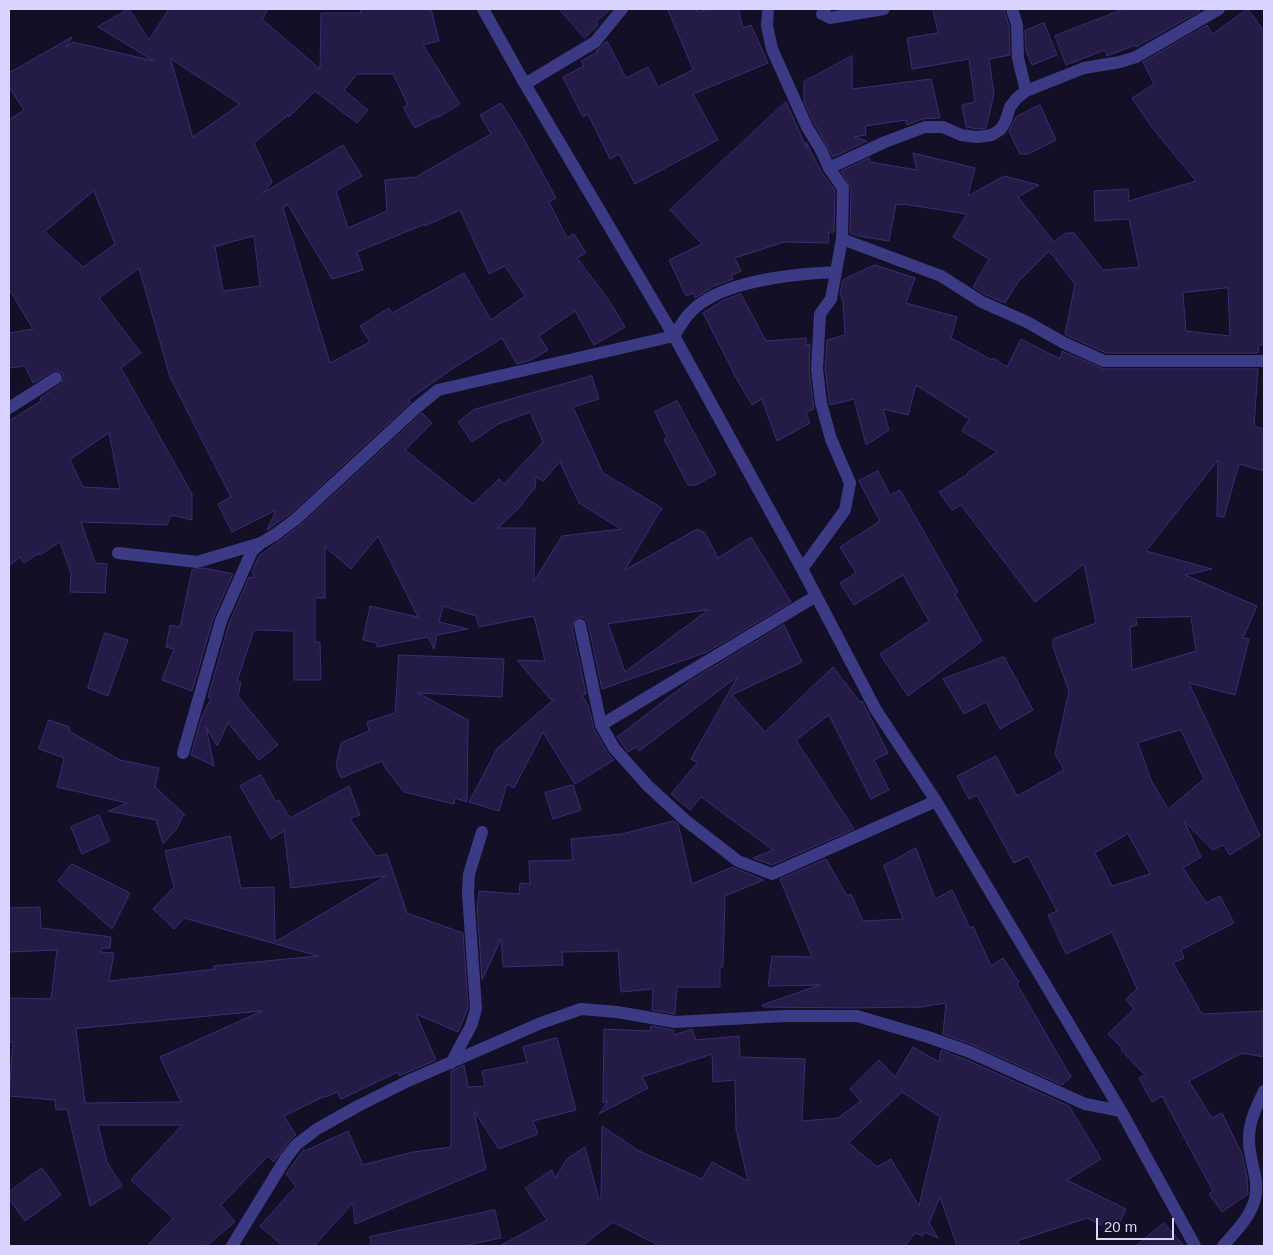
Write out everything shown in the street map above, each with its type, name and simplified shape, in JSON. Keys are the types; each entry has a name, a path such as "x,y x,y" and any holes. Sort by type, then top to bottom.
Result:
{"street":[{"path":"483,9 525,84 674,336 802,569 876,710 936,801 1121,1112 1195,1246"},
{"path":"525,84 595,42 622,9"},
{"path":"768,9 767,26 772,49 807,127 829,168 843,188 842,239 831,298 820,314 817,369 821,403 829,430 850,483 845,510 802,569"},
{"path":"825,9 822,14 830,18 884,9"},
{"path":"1012,9 1017,25 1018,58 1026,91"},
{"path":"829,168 885,142 925,127 943,127 962,135 977,137 992,135 1001,129 1016,98 1026,91 1084,68 1120,62 1136,57 1219,9"},
{"path":"842,239 941,276 982,302 1028,322 1064,343 1104,361 1264,361"},
{"path":"118,553 197,562 260,543 296,519 438,390 674,336 689,314 705,299 749,282 797,274 836,272"},
{"path":"9,408 56,378"},
{"path":"183,753 221,621 252,551 260,543"},
{"path":"601,725 816,596"},
{"path":"580,625 601,725 614,748 648,786 685,820 738,861 772,874 936,801"},
{"path":"451,1063 471,1026 476,1009 471,964 468,883 474,855 482,832"},
{"path":"232,1246 280,1167 296,1145 317,1129 408,1081 541,1022 581,1009 617,1012 674,1022 785,1016 857,1016 928,1037 970,1052 1085,1104 1121,1112"},
{"path":"1223,1246 1251,1210 1256,1198 1256,1180 1248,1140 1249,1127 1264,1091"}],"building":[{"path":"129,9 149,40 169,9 268,9 262,19 320,69 321,13 361,13 360,9 431,9 439,41 423,45 460,104 439,117 415,128 403,107 408,105 393,74 357,74 344,90 368,110 357,123 315,91 289,117 288,115 254,143 272,182 263,193 343,145 362,176 336,191 348,228 387,211 385,180 416,177 491,134 480,115 501,103 522,136 556,198 549,202 567,238 574,234 586,253 577,258 610,302 625,327 594,345 575,311 539,336 548,350 531,360 517,364 502,338 452,369 408,400 411,402 291,513 267,530 276,510 232,532 218,504 231,497 170,377 139,268 99,298 141,353 121,368 192,494 192,520 171,515 167,525 81,522 95,563 107,564 105,593 70,592 71,573 60,542 24,563 20,557 9,566 9,421 41,401 40,398 60,385 64,378 63,373 55,370 33,383 25,366 9,368 9,333 33,329 9,289 9,120 24,110 9,87 9,73 72,37 66,47 73,42 154,61 98,27","holes":["171,59 240,104 193,137","94,191 115,244 83,267 45,232","288,205 332,279 363,270 357,252 425,224 425,226 460,210 489,274 505,266 525,296 491,320 464,273 392,313 389,308 360,326 370,342 330,363 283,208","254,236 260,286 223,291 215,247","109,433 120,489 83,487 70,460"]},
{"path":"559,9 611,9 596,22 598,25 585,38"},
{"path":"668,9 696,9 697,12 710,9 738,9 743,28 751,25 768,63 693,94 718,140 635,184 619,154 610,159 588,114 583,117 563,77 584,66 581,61 598,52 596,51 607,41 626,78 648,67 658,87 693,70"},
{"path":"933,9 1004,9 1009,26 1010,55 989,59 994,94 986,128 966,127 962,105 975,102 969,59 912,69 907,38 938,33"},
{"path":"1124,9 1199,9 1200,11 1136,47 1135,45 1107,56 1105,50 1066,65 1055,36"},
{"path":"1248,9 1264,31 1264,345 1259,345 1258,353 1106,353 1068,336 1065,334 1075,284 1049,251 1018,282 1005,303 973,287 989,259 953,237 967,214 896,204 889,241 850,233 851,188 841,171 869,158 870,162 917,170 913,153 975,168 968,196 1004,176 1039,185 1018,197 1054,242 1066,233 1074,233 1103,270 1139,267 1129,219 1095,221 1094,191 1128,189 1129,201 1196,181 1151,126 1132,98 1154,84 1143,62 1207,25 1212,34","holes":["1228,288 1230,336 1186,331 1183,293"]},
{"path":"1044,23 1057,55 1032,65 1026,51 1025,31"},
{"path":"852,56 852,89 931,79 940,118 922,119 907,125 906,120 865,126 866,135 854,137 867,141 833,157 804,102 804,82"},
{"path":"786,102 807,149 806,142 822,173 835,190 834,232 829,232 828,243 784,242 735,258 741,271 731,276 733,279 714,286 695,298 693,293 686,296 669,260 702,244 670,210"},
{"path":"1040,105 1056,140 1028,154 1020,154 1009,131 1016,117"},
{"path":"875,265 915,278 906,303 957,317 951,338 992,360 993,358 1007,367 1021,339 1060,359 1062,351 1104,369 1258,369 1254,426 1264,429 1264,471 1239,464 1224,517 1217,516 1218,460 1146,551 1212,569 1185,575 1257,606 1243,638 1249,639 1235,695 1189,683 1260,836 1230,855 1223,845 1213,850 1184,821 1201,857 1183,868 1206,903 1220,896 1234,923 1181,950 1184,958 1173,963 1202,1014 1264,1011 1264,1057 1242,1053 1189,1081 1212,1118 1222,1113 1242,1154 1247,1177 1248,1194 1222,1212 1209,1194 1213,1191 1162,1096 1152,1102 1139,1078 1145,1075 1108,1034 1134,1009 1126,999 1137,989 1112,932 1066,954 1048,915 1057,911 1028,856 1014,863 977,795 969,799 957,776 996,756 1017,796 1064,770 1055,754 1069,691 1053,647 1053,639 1096,623 1084,564 1035,602 961,505 952,510 939,492 968,474 997,452 962,431 969,419 916,385 908,415 883,409 889,430 866,445 854,399 830,405 825,369 827,340 845,335 843,300 840,294 843,280","holes":["1191,617 1196,651 1132,670 1130,627 1137,625 1136,618","1181,730 1204,779 1168,809 1151,780 1138,743","1128,834 1150,874 1112,886 1095,853"]},
{"path":"741,294 766,341 806,338 806,345 810,344 809,370 814,409 806,412 810,423 777,441 762,399 752,405 732,371 703,313 722,301"},
{"path":"592,376 599,399 573,407 603,473 662,508 625,570 697,529 705,533 718,558 751,537 791,602 707,652 602,689 588,623 583,617 575,619 572,627 586,694 582,695 588,705 594,729 607,752 614,760 575,784 543,732 514,788 507,784 499,811 469,802 497,749 554,699 550,699 517,660 545,661 534,616 479,627 476,616 443,606 439,622 468,629 437,635 434,649 428,637 377,647 377,643 363,640 370,606 418,617 378,536 351,569 325,547 325,598 315,598 315,642 320,642 321,680 294,680 294,631 254,630 237,681 241,682 238,696 278,745 259,760 228,723 217,746 206,727 214,766 191,755 201,719 211,698 208,697 229,624 249,577 255,578 252,572 259,556 301,525 422,413 432,423 405,450 473,504 499,479 504,484 543,442 530,412 498,424 472,442 458,422 473,410","holes":["560,462 579,503 621,529 562,536 534,581 535,528 498,528 523,504 535,488 536,477 543,481","708,610 625,672 608,624"]},
{"path":"677,401 716,474 696,485 688,485 664,439 667,437 655,412"},
{"path":"878,471 890,495 900,490 958,592 955,594 982,641 908,696 880,654 929,621 903,575 854,605 840,583 856,573 840,547 880,521 859,481"},
{"path":"204,568 233,574 213,619 192,691 162,680 174,649 166,647 170,625 180,627 192,570"},
{"path":"784,625 802,662 732,695 765,732 833,667 860,702 862,701 888,753 874,760 889,790 871,799 829,715 796,740 854,829 772,865 753,858 773,850 701,797 690,810 671,794 697,763 691,759 738,676 639,751 636,747 628,752 617,737 690,681"},
{"path":"105,633 128,640 108,696 88,688"},
{"path":"399,655 504,659 502,697 418,693 468,720 467,802 455,798 454,804 404,792 382,761 341,778 336,766 341,743 369,731 367,722 395,713"},
{"path":"1004,657 1033,710 1000,729 986,702 964,714 943,679"},
{"path":"49,720 70,727 69,731 120,760 159,768 155,787 185,815 183,815 177,828 163,844 156,820 108,811 127,803 57,787 64,758 39,749"},
{"path":"261,775 276,802 279,800 290,818 349,786 360,815 350,819 376,856 387,854 407,913 463,933 468,1008 458,1032 416,1014 436,1060 399,1076 398,1072 341,1099 337,1092 325,1096 284,1116 296,1135 274,1162 268,1156 221,1205 235,1222 206,1246 147,1246 173,1218 131,1180 182,1125 98,1125 107,1162 122,1186 90,1206 67,1109 56,1110 55,1100 9,1096 13,1042 9,1042 9,998 51,999 57,950 9,952 9,908 40,907 41,928 111,937 110,948 102,948 100,952 114,953 109,981 216,969 213,966 318,956 184,918 174,929 153,909 174,887 165,851 230,836 241,888 274,887 275,942 386,876 291,888 284,831 271,839 240,786","holes":["262,1011 160,1057 181,1102 85,1103 76,1029"]},
{"path":"573,785 581,810 553,819 545,793"},
{"path":"99,815 110,841 82,854 71,827"},
{"path":"674,821 678,824 692,884 732,867 764,880 725,896 723,967 720,967 720,987 677,987 675,1014 652,1010 653,989 621,992 618,951 562,952 563,965 503,967 501,939 482,980 477,906 479,891 519,894 520,883 530,884 529,861 573,860 571,839 622,834"},
{"path":"916,848 935,899 952,890 970,928 973,926 991,966 1003,958 1019,982 1017,984 1071,1077 1062,1085 973,1045 943,1034 946,1003 915,1008 763,1007 762,1005 820,985 768,986 772,956 812,957 780,879 826,859 847,896 851,894 863,921 903,919 884,866"},
{"path":"72,864 130,893 112,929 58,881"},
{"path":"651,1026 674,1030 674,1035 692,1029 696,1040 739,1036 740,1057 805,1059 802,1121 838,1118 861,1101 850,1089 879,1060 895,1077 913,1047 939,1062 941,1050 1069,1106 1101,1159 1067,1180 1126,1209 1115,1232 1087,1218 1017,1241 1020,1246 957,1246 940,1197 929,1223 938,1238 924,1232 923,1236 915,1233 905,1246 660,1246 613,1222 582,1246 500,1246 547,1220 525,1188 552,1170 555,1178 567,1159 585,1147 599,1200 601,1200 602,1126 639,1151 702,1179 712,1162 748,1181 736,1129 735,1080 713,1082 712,1054 642,1077 648,1088 599,1114 608,1101 603,1103 604,1029 650,1031","holes":["902,1092 940,1117 919,1206 891,1159 877,1167 849,1143"]},
{"path":"557,1038 576,1110 533,1121 538,1134 499,1149 474,1111 486,1169 355,1224 353,1203 314,1246 283,1246 260,1226 296,1186 286,1174 304,1149 305,1151 348,1131 363,1165 413,1152 451,1147 451,1071 464,1065 468,1087 485,1086 482,1071 528,1062 523,1047"},
{"path":"42,1168 61,1195 25,1221 9,1199 9,1192"},
{"path":"495,1210 501,1238 462,1246 371,1246 370,1237"},
{"path":"1164,1223 1184,1246 1136,1246"}]}
